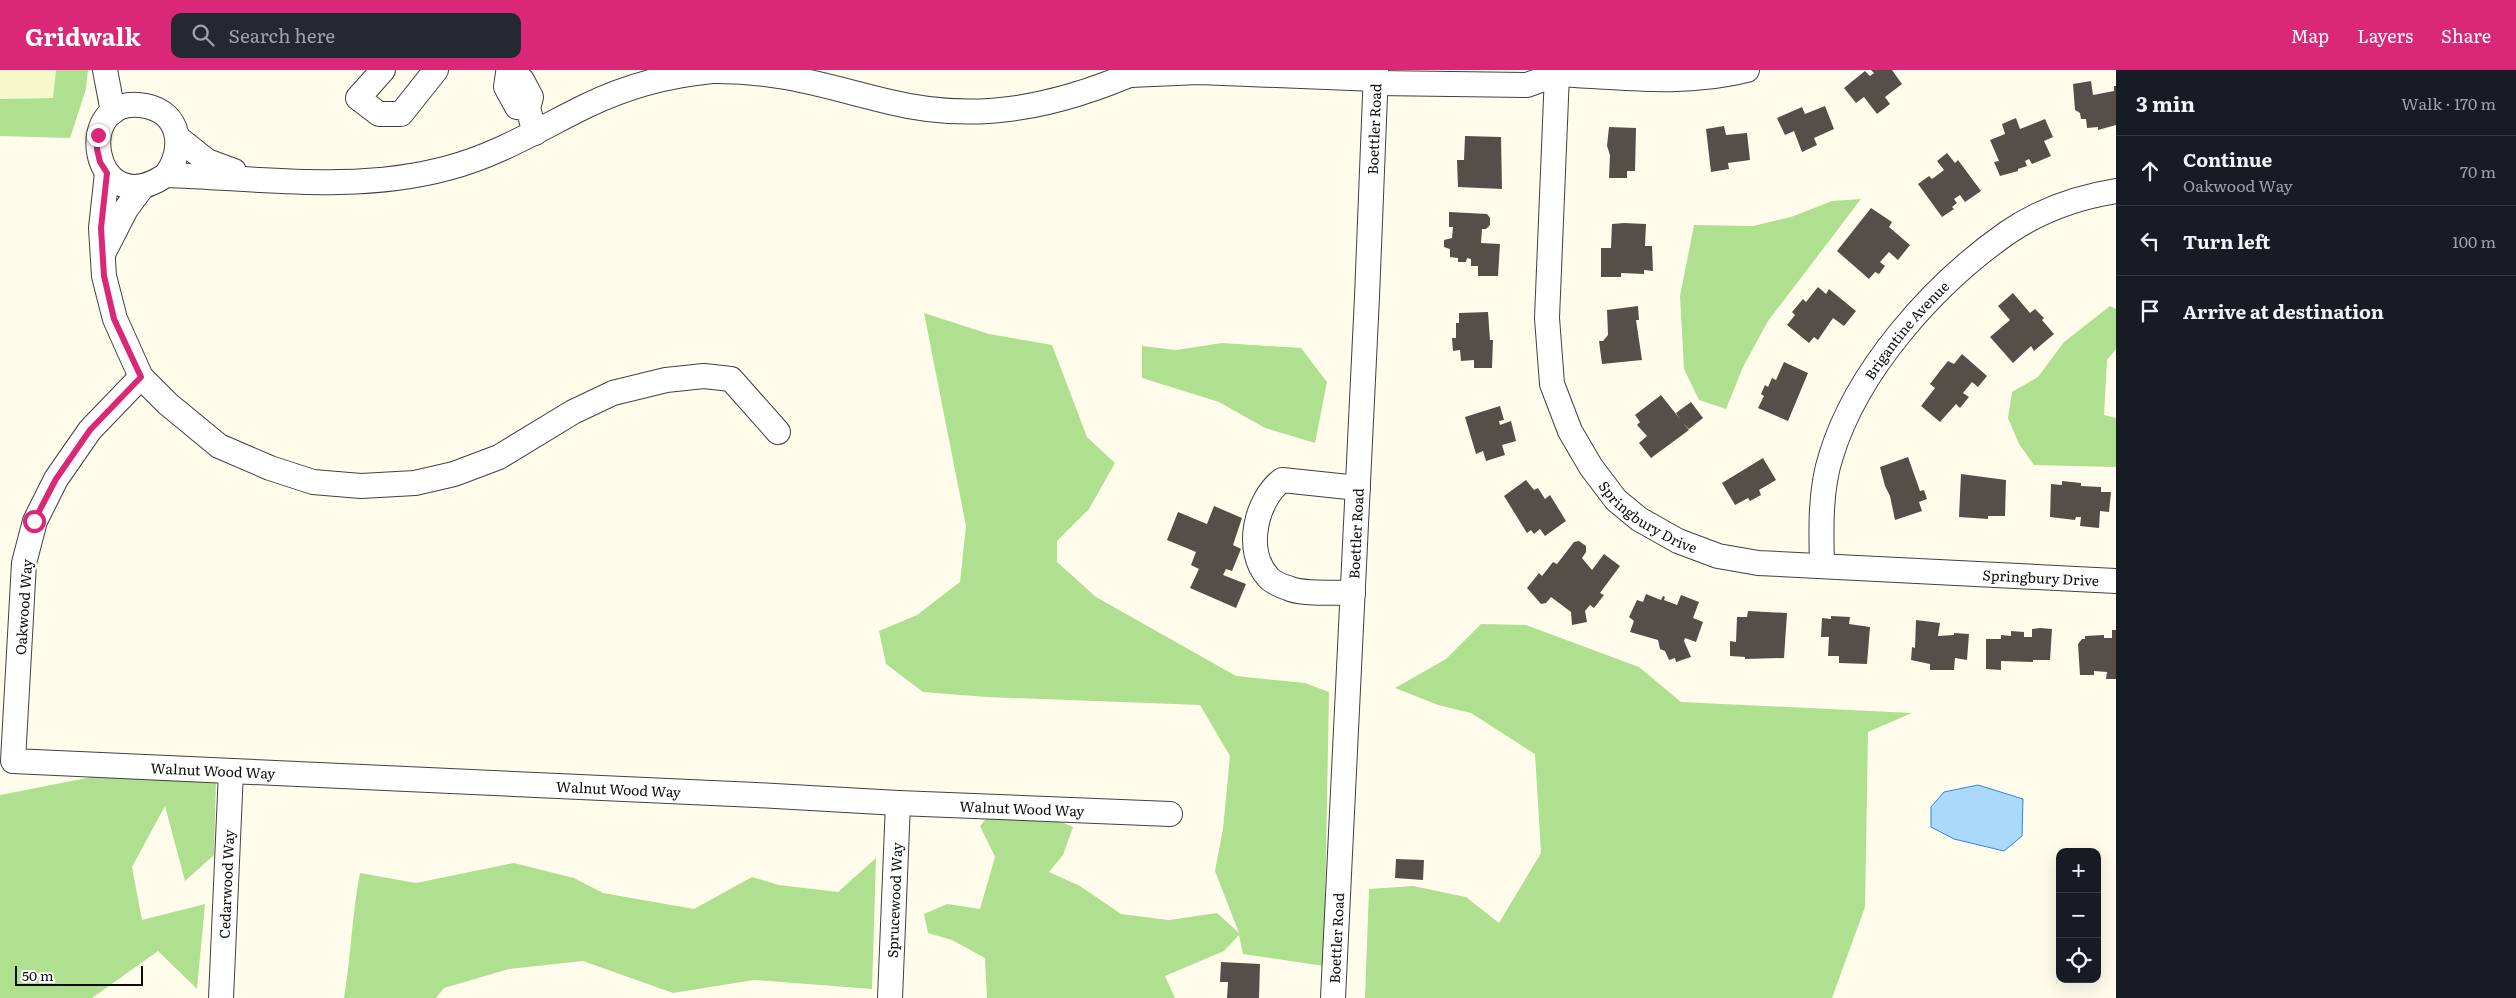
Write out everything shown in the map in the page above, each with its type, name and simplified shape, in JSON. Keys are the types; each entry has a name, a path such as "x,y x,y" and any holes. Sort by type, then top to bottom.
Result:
{"street":[{"path":"105,70 113,112"},
{"path":"383,70 358,98 379,114 401,114 436,70"},
{"path":"166,175 335,183 394,179 449,168 504,149 588,105 653,81 712,71 772,71 827,84 891,103 936,110 985,113 1039,104 1081,93 1136,72 1376,77 1527,85 1552,72 1683,78 1721,77 1747,70"},
{"path":"507,71 522,80 531,98 528,108 535,132"},
{"name":"Springbury Drive","path":"1552,72 1547,318 1552,384 1570,431 1590,467 1616,500 1638,519 1678,541 1718,556 1758,563 2116,581"},
{"name":"Boettler Road","path":"1333,998 1376,77"},
{"path":"139,104 153,107 164,114 173,125 178,138 176,158 166,175 155,182 143,186 130,186 117,181 107,173 100,162 97,149 98,135 104,122 113,112 125,106 139,104"},
{"path":"178,138 207,161 256,180"},
{"path":"107,173 101,228 101,257 114,319 141,377 168,404 219,446 270,468 313,482 351,485 415,483 454,474 499,457 573,412 613,393 666,380 704,376 731,379 778,432"},
{"path":"101,257 126,209 143,186"},
{"name":"Brigantine Avenue","path":"1822,565 1824,503 1830,458 1841,425 1873,369 1912,320 1950,280 2009,232 2061,205 2116,191"},
{"name":"Oakwood Way","path":"66,764 13,761 24,563 34,521 56,479 90,430 141,377"},
{"path":"1353,592 1290,590 1268,578 1258,562 1254,538 1271,489 1282,480 1358,488"},
{"name":"Walnut Wood Way","path":"66,764 1170,814"},
{"name":"Cedarwood Way","path":"221,998 231,771"},
{"name":"Sprucewood Way","path":"890,998 898,803"}],"green space":[{"path":"0,70 56,70 53,98 0,99"},
{"path":"56,70 88,70 86,89 70,138 0,136 0,99 53,98"},
{"path":"1861,199 1768,321 1743,367 1726,409 1699,400 1684,369 1680,296 1694,225 1753,226 1791,217 1832,201"},
{"path":"2110,306 2116,309 2116,349 2107,360 2104,415 2116,418 2116,467 2034,465 2019,444 2008,418 2012,392 2038,377 2064,342"},
{"path":"924,313 989,334 1052,345 1087,437 1115,463 1089,509 1057,541 1057,562 1096,597 1236,676 1305,683 1329,692 1324,966 1243,954 1239,935 1224,951 1165,976 1175,998 987,998 985,958 952,940 928,933 924,914 947,904 980,909 995,857 980,826 990,814 1003,820 1050,817 1073,827 1063,855 1049,872 1080,886 1121,914 1169,920 1217,913 1239,933 1215,871 1223,829 1230,756 1200,705 987,697 923,692 886,664 879,631 917,615 960,582 966,526"},
{"path":"1222,343 1301,348 1327,382 1315,443 1265,428 1219,402 1142,378 1142,346 1176,350"},
{"path":"1481,624 1526,625 1639,667 1681,702 1912,713 1868,732 1865,907 1832,998 1365,998 1369,889 1413,886 1466,897 1499,923 1541,853 1535,754 1471,713 1438,705 1395,688 1446,659"},
{"path":"92,777 216,781 214,855 185,881 165,806 132,867 142,920 205,904 197,989 158,951 92,998 0,998 0,795"},
{"path":"876,858 872,989 754,980 673,993 583,961 509,969 444,988 436,998 344,998 360,873 416,883 514,863 574,878 603,893 694,909 752,877 779,885 838,892"}],"water":[{"path":"1978,785 2023,799 2022,836 2004,851 1954,839 1931,827 1931,807 1944,792"}],"building":[{"path":"1871,70 1892,70 1902,84 1885,97 1890,104 1877,114 1864,97 1856,103 1844,88 1865,71 1870,76 1874,73"},
{"path":"2091,81 2093,95 2114,91 2114,86 2116,86 2116,125 2098,130 2098,127 2087,128 2086,119 2081,119 2080,113 2075,110 2073,84"},
{"path":"1825,106 1834,129 1814,138 1817,145 1802,152 1794,131 1785,135 1777,118 1802,107 1805,114"},
{"path":"2016,118 2020,129 2045,119 2053,137 2044,141 2051,156 2032,164 2029,159 2025,161 2027,166 2018,169 2018,171 2000,176 1994,162 1999,161 1990,140 2005,134 2002,124"},
{"path":"1724,126 1726,135 1747,133 1750,160 1728,163 1729,169 1711,172 1706,129"},
{"path":"1609,127 1636,128 1635,171 1627,171 1627,178 1609,178 1610,155 1607,146"},
{"path":"1465,136 1501,137 1502,189 1458,187 1457,160 1464,160"},
{"path":"1947,153 1955,163 1958,160 1981,191 1965,202 1960,195 1954,199 1957,203 1952,207 1954,209 1942,217 1918,184 1929,176 1932,179 1944,170 1937,161"},
{"path":"1871,208 1892,222 1889,227 1910,245 1898,260 1889,252 1880,262 1885,266 1879,274 1875,272 1869,279 1837,251"},
{"path":"1449,212 1487,214 1490,218 1490,225 1486,229 1482,229 1481,243 1500,244 1498,276 1478,276 1478,266 1471,266 1471,259 1467,258 1466,262 1458,262 1458,258 1450,257 1450,249 1444,247 1444,240 1452,238 1453,227 1449,227"},
{"path":"1612,224 1646,224 1645,246 1652,246 1653,271 1644,270 1644,274 1621,273 1621,277 1601,277 1601,248 1611,248"},
{"path":"1818,287 1826,294 1829,289 1856,311 1844,326 1833,318 1818,340 1814,337 1809,343 1787,325 1795,315 1792,312 1803,299 1806,302"},
{"path":"2013,293 2030,313 2035,309 2044,318 2042,320 2054,334 2034,351 2031,346 2013,363 1990,337 2010,320 1998,306"},
{"path":"1638,306 1639,320 1636,320 1642,360 1602,364 1599,341 1603,341 1608,335 1607,310"},
{"path":"1488,312 1490,340 1493,340 1492,368 1474,368 1474,360 1461,361 1460,350 1453,351 1452,338 1456,338 1456,323 1459,323 1459,313"},
{"path":"1962,354 1987,376 1978,387 1972,382 1963,393 1969,397 1960,408 1956,404 1940,422 1921,406 1935,388 1930,384 1940,371 1948,361 1954,364"},
{"path":"1784,362 1808,373 1788,421 1758,408 1764,396 1761,394 1765,385 1768,387 1772,378 1776,380"},
{"path":"1661,395 1680,419 1676,413 1691,402 1703,418 1689,429 1683,423 1689,430 1651,458 1639,443 1647,436 1637,425 1640,422 1635,415"},
{"path":"1500,406 1504,420 1499,421 1500,425 1511,421 1516,441 1502,445 1505,455 1486,461 1483,451 1476,454 1465,417"},
{"path":"1908,457 1920,491 1924,490 1927,499 1919,502 1922,511 1895,520 1890,496 1880,467"},
{"path":"1763,458 1776,480 1759,490 1761,495 1750,501 1748,498 1735,505 1722,483"},
{"path":"1961,474 2006,480 2005,516 1988,516 1988,519 1959,517"},
{"path":"1526,480 1534,490 1538,488 1545,499 1550,495 1566,521 1545,536 1540,529 1534,534 1531,530 1527,533 1504,496"},
{"path":"2062,481 2081,483 2081,486 2101,487 2101,492 2111,492 2109,512 2100,511 2099,528 2080,526 2081,517 2076,517 2075,520 2050,517 2051,484 2062,485"},
{"path":"1214,506 1242,518 1233,545 1241,549 1232,571 1226,569 1223,575 1246,584 1236,608 1190,588 1199,569 1191,565 1196,552 1167,540 1178,512 1207,524"},
{"path":"1579,541 1586,546 1586,552 1582,558 1592,570 1604,554 1620,566 1600,593 1604,595 1594,608 1590,605 1585,611 1587,622 1572,625 1571,612 1551,597 1546,603 1541,604 1527,588 1539,573 1542,576 1553,562 1557,564 1574,542"},
{"path":"1646,594 1661,600 1663,596 1665,597 1664,600 1677,605 1681,595 1699,602 1693,618 1703,622 1696,642 1685,638 1684,641 1691,657 1676,662 1675,658 1669,660 1665,651 1660,649 1658,640 1630,632 1634,621 1629,617 1637,600 1643,602"},
{"path":"1748,611 1787,613 1784,658 1745,659 1745,657 1730,656 1730,641 1736,642 1737,617 1747,617"},
{"path":"1831,616 1850,617 1849,624 1870,627 1867,664 1839,663 1839,656 1828,656 1829,637 1821,637 1822,618 1831,619"},
{"path":"1916,620 1940,623 1938,636 1954,635 1954,633 1969,634 1967,660 1955,658 1954,670 1930,670 1930,664 1911,660 1912,647 1915,648"},
{"path":"2032,629 2052,629 2050,660 2033,660 2033,662 2001,661 2001,670 1986,669 1986,639 2001,639 2001,635 2011,636 2011,631 2024,632 2024,637 2032,637"},
{"path":"2112,630 2116,630 2116,679 2106,679 2107,672 2094,671 2094,675 2080,675 2078,644 2082,639 2085,639 2085,636 2104,635 2104,638 2112,638"},
{"path":"1396,859 1424,860 1423,880 1395,878"},
{"path":"1221,962 1260,964 1259,998 1227,998 1228,982 1220,982"}],"route":[{"path":"34,521 56,479 90,430 141,377 114,319 104,276 101,257 101,228 107,173 100,162 97,149 98,135"}]}
